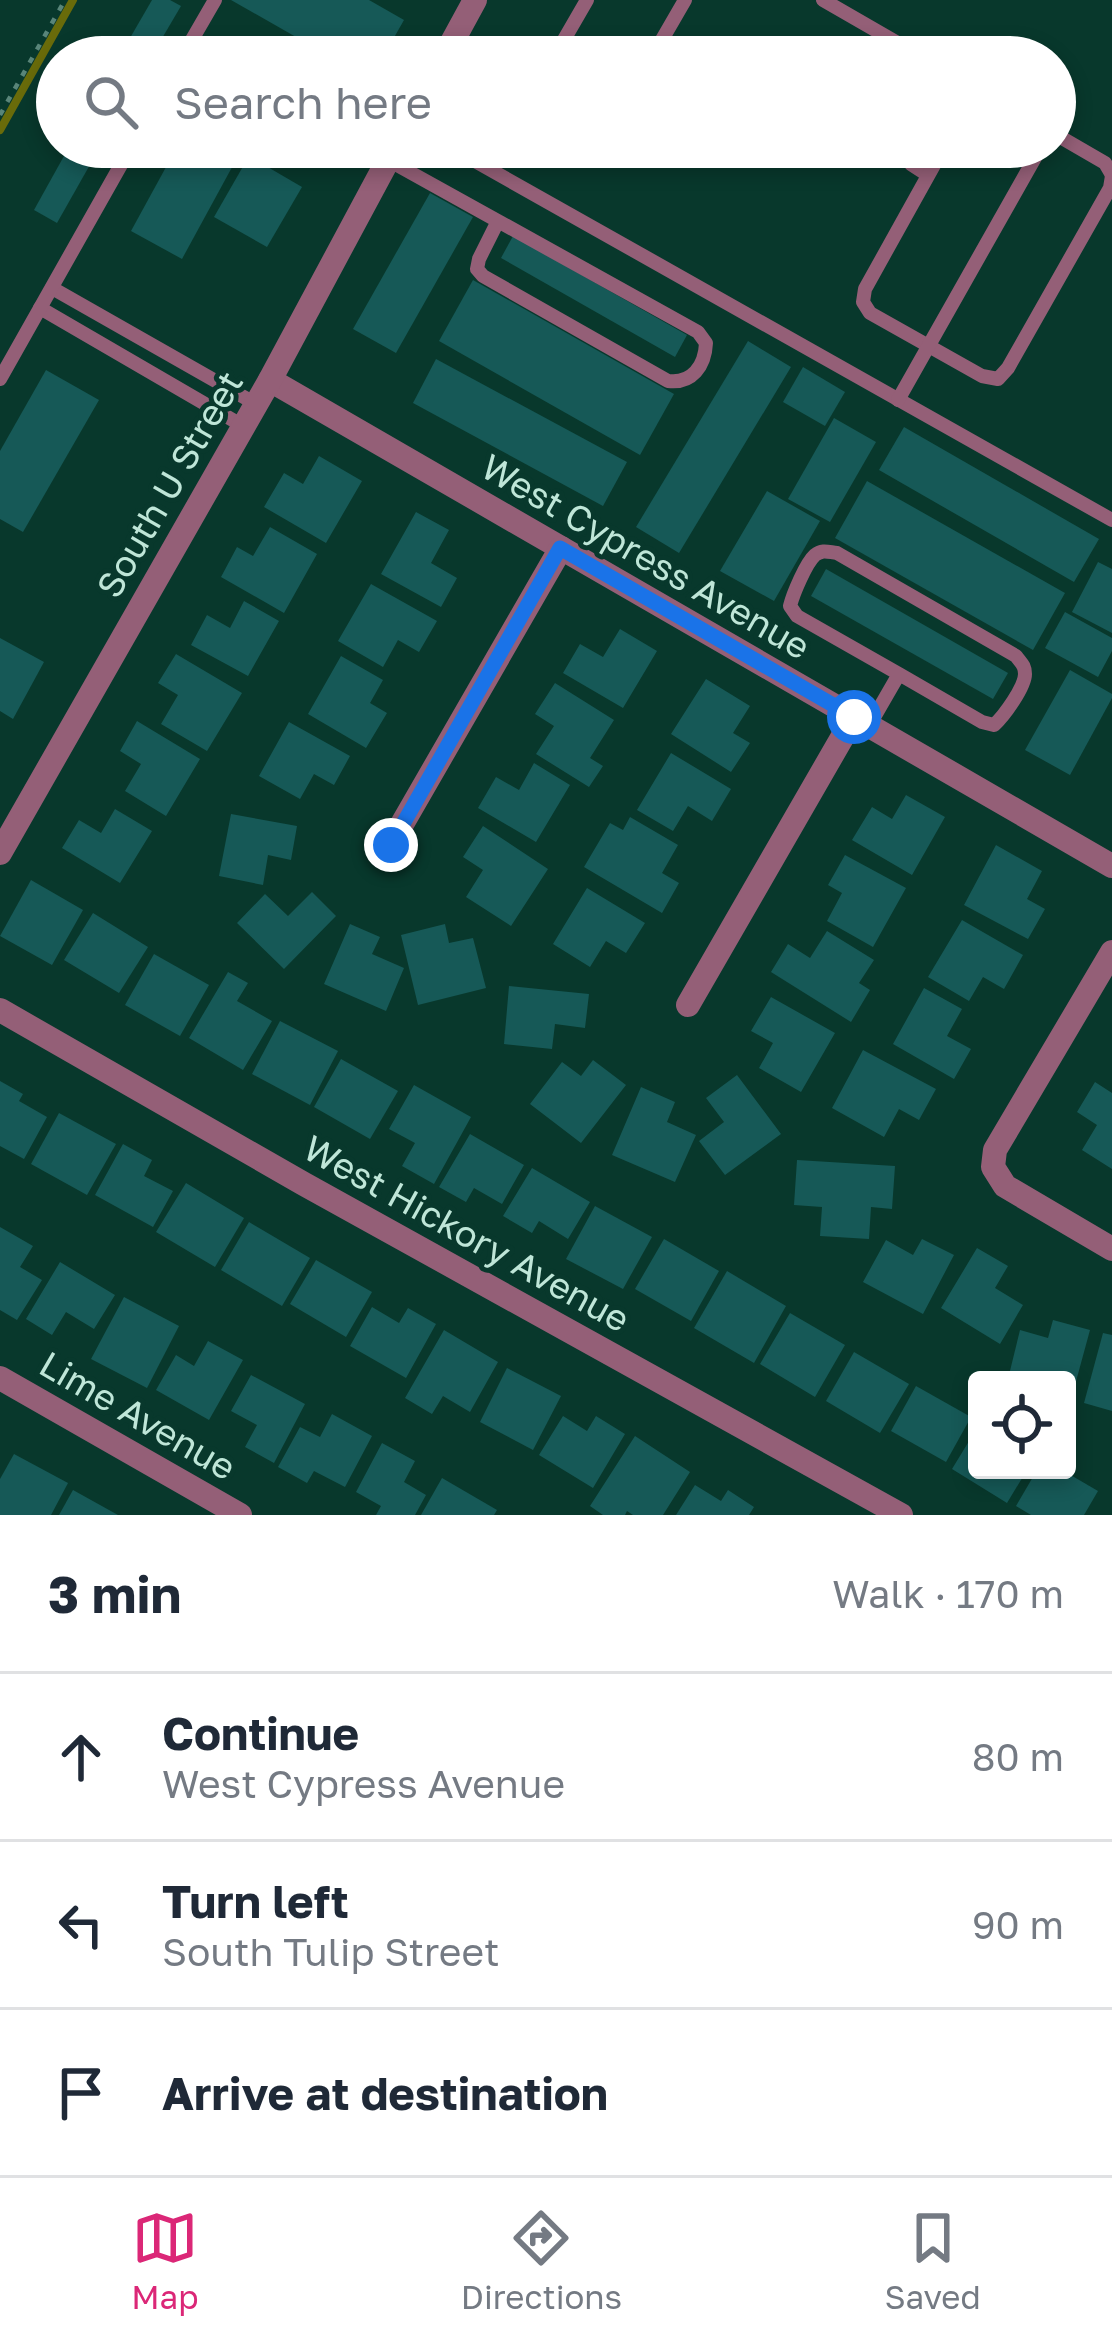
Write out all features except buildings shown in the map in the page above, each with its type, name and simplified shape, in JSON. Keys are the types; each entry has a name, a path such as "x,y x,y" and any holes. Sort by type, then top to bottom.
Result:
{"street":[{"path":"455,36 475,0"},
{"name":"South U Street","path":"0,853 250,415 384,168"},
{"name":"West Cypress Avenue","path":"269,380 1112,866"},
{"path":"391,845 560,548"},
{"path":"688,1005 862,722"},
{"path":"1112,952 995,1150 993,1166 1005,1186 1112,1250"},
{"name":"West Hickory Avenue","path":"0,1010 902,1515"},
{"name":"Lime Avenue","path":"0,1378 240,1515"}],"lane":[{"path":"194,36 215,0"},
{"path":"566,36 587,0"},
{"path":"665,36 686,0"},
{"path":"823,0 886,36"},
{"path":"932,168 865,289 863,302 870,313 982,376 998,379 1110,188 1112,176 1106,163 1076,146"},
{"path":"0,379 119,168"},
{"path":"414,168 498,221 698,332 706,352 692,377 682,383 668,381 483,277 477,269 479,260 498,221"},
{"path":"487,168 1112,520"},
{"path":"917,168 928,175"},
{"path":"898,400 1029,168"},
{"path":"52,288 250,415"},
{"path":"40,308 250,415"},
{"path":"837,554 1016,656 1025,678 994,725 899,674 797,616 790,606 792,596 815,555 837,554"},
{"path":"862,722 899,674"}],"path":[{"path":"45,36 65,0"},
{"path":"0,116 36,52"}],"waterway":[{"path":"53,36 73,0"},
{"path":"0,130 36,66"}],"route":[{"path":"391,845 560,548 854,717"}]}
